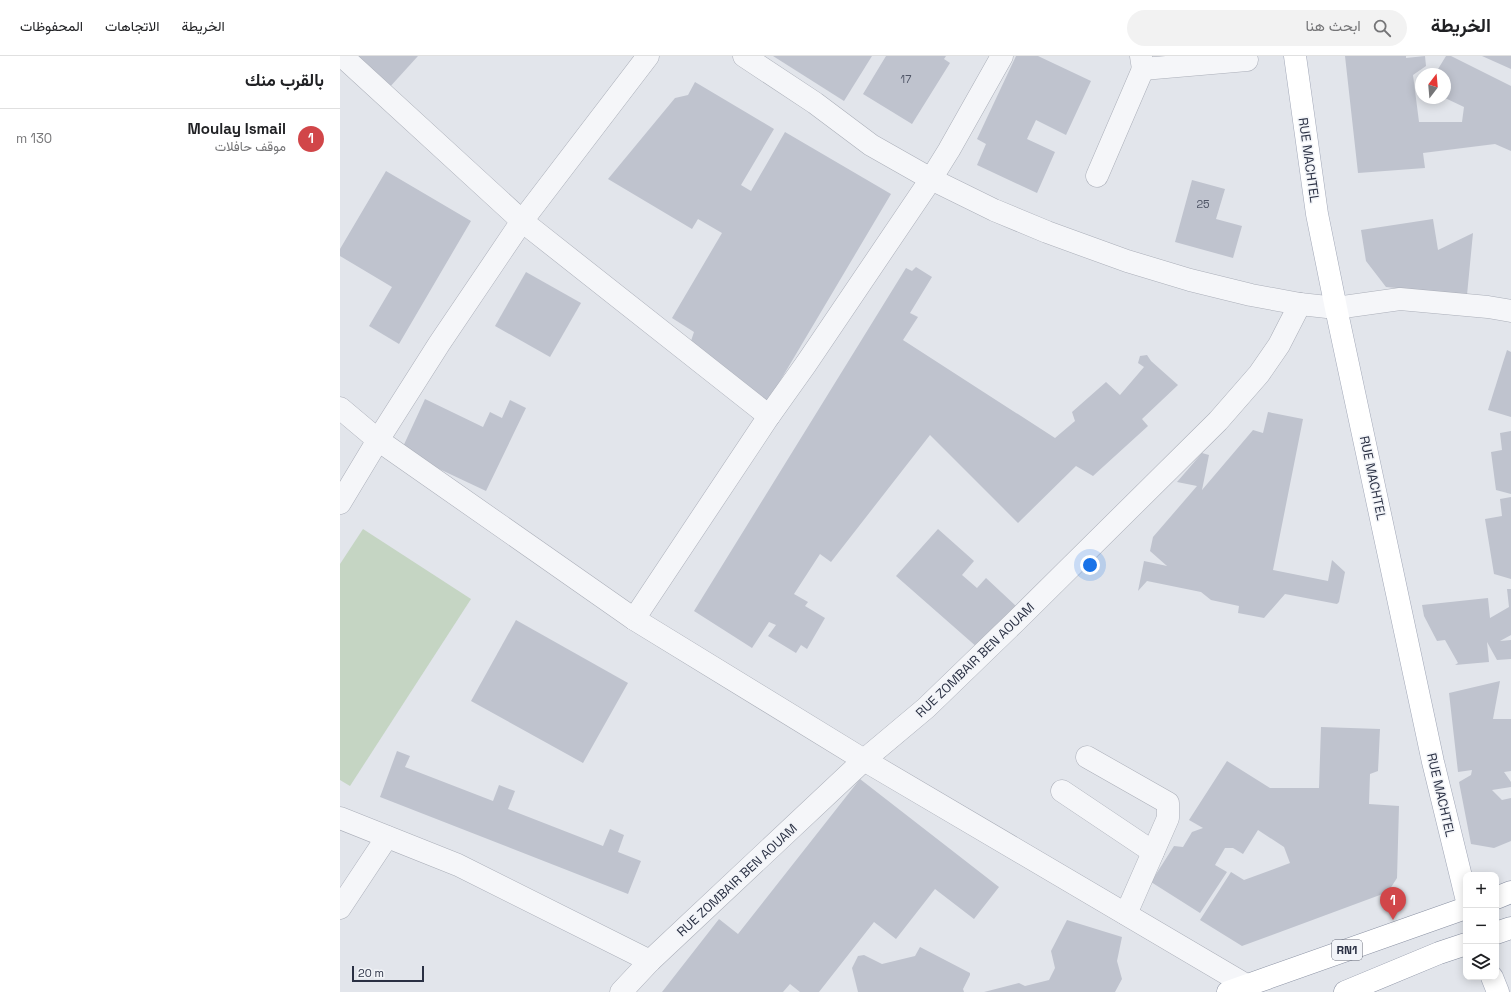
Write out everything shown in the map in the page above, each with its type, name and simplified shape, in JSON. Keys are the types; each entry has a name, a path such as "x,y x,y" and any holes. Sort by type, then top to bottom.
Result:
{"main road":[{"name":"RUE MACHTEL","path":"1295,56 1317,214 1336,308 1433,762 1463,885"},
{"path":"1499,897 1511,892"},
{"name":"RN1","path":"1237,989 1463,909"},
{"path":"1499,932 1511,928"},
{"path":"1345,992 1439,953 1463,945"},
{"path":"1493,980 1498,992"}],"street":[{"path":"342,56 522,221 769,416"},
{"path":"340,503 439,344 522,221 648,56"},
{"path":"744,56 815,103 871,144 931,179 994,210 1027,224 1113,256 1190,280 1251,295 1300,304 1336,308 1400,299 1488,307 1511,311"},
{"path":"634,619 769,416 806,364 931,179 1002,56"},
{"path":"1097,176 1142,63 1247,60"},
{"name":"RUE ZOMBAIR BEN AOUAM","path":"622,992 650,961 864,760 926,708 1218,421 1259,374 1279,345 1300,304"},
{"path":"340,408 378,440 634,619 864,760 1126,914 1237,989"},
{"path":"1086,757 1168,803 1168,818 1126,914"},
{"path":"1062,791 1153,852"},
{"path":"340,818 458,865 650,961"},
{"path":"340,908 387,837"}],"green space":[{"path":"363,529 471,599 350,786 340,780 340,564"}],"building":[{"path":"351,56 418,56 388,89"},
{"path":"773,56 872,56 844,101"},
{"path":"886,56 946,56 944,59 950,63 912,124 863,94"},
{"path":"1016,56 1038,56 1091,81 1066,135 1036,120 1027,139 1055,152 1037,193 977,165 986,144 977,139"},
{"path":"1345,56 1406,56 1406,58 1425,56 1426,66 1423,68 1415,68 1415,74 1413,75 1415,104 1417,104 1419,122 1462,122 1464,107 1451,101 1451,68 1439,68 1446,56 1451,56 1511,86 1511,151 1495,144 1423,153 1425,168 1358,173"},
{"path":"1482,56 1511,56 1511,69"},
{"path":"695,82 774,129 741,185 751,191 785,132 891,194 767,403 689,347 694,332 672,318 722,233 698,219 692,229 608,179 675,98 688,95"},
{"path":"386,171 471,221 399,344 369,326 392,287 340,256 340,249"},
{"path":"1192,180 1225,189 1216,219 1242,226 1233,258 1175,242"},
{"path":"1433,219 1438,250 1473,233 1467,295 1386,287 1366,261 1361,230"},
{"path":"916,267 932,277 910,313 918,317 903,340 1055,438 1075,421 1072,412 1106,382 1120,395 1144,367 1138,363 1140,356 1147,355 1151,361 1178,385 1142,419 1148,426 1093,476 1076,466 1018,523 930,435 831,562 820,554 794,594 808,602 805,606 825,618 807,649 801,645 796,653 768,636 776,625 769,622 752,648 694,611 906,268 912,271"},
{"path":"526,272 581,303 550,357 495,326"},
{"path":"1507,350 1511,352 1511,417 1488,410"},
{"path":"425,399 483,427 490,412 502,418 510,400 526,408 486,491 401,451"},
{"path":"1268,412 1303,419 1273,570 1328,581 1332,560 1345,572 1339,602 1337,604 1285,594 1264,618 1238,613 1239,606 1211,600 1201,592 1147,581 1138,591 1144,561 1167,566 1150,551 1153,537 1197,486 1177,482 1202,453 1209,455 1202,490 1253,430 1263,433"},
{"path":"1511,431 1511,494 1496,490 1491,452 1502,450 1500,433"},
{"path":"1511,497 1511,579 1494,574 1485,519 1502,516 1500,499"},
{"path":"938,529 974,561 962,575 977,588 986,578 1016,606 978,648 896,576"},
{"path":"1507,589 1511,589 1511,635 1500,641 1511,640 1511,659 1497,660 1487,642 1489,662 1455,665 1458,663 1445,640 1437,641 1424,616 1422,605 1488,598 1490,618 1509,607"},
{"path":"516,620 628,683 583,763 471,701"},
{"path":"1500,681 1493,719 1511,719 1511,771 1504,772 1511,782 1511,787 1492,790 1502,800 1511,798 1511,841 1494,848 1471,844 1459,782 1471,775 1472,770 1458,772 1449,693"},
{"path":"1321,727 1380,729 1378,771 1370,774 1369,804 1399,806 1397,878 1388,892 1242,946 1200,920 1231,872 1244,880 1290,863 1284,847 1258,830 1243,854 1233,848 1225,848 1215,865 1227,872 1200,913 1151,882 1174,846 1183,847 1192,832 1203,828 1189,820 1227,761 1270,788 1319,788"},
{"path":"397,751 410,756 405,767 493,801 499,785 515,791 508,809 603,846 610,829 624,835 618,852 641,861 628,894 380,797"},
{"path":"860,779 999,887 974,919 935,889 896,939 874,922 819,992 800,992 790,984 783,992 662,992 719,919 738,934"},
{"path":"1067,920 1122,937 1117,961 1122,979 1115,992 984,992 1019,983 1025,986 1049,980 1055,968 1051,951"},
{"path":"920,947 970,973 963,989 964,992 858,992 852,968 858,956 864,955 882,964 915,956"}],"place":[{"name":"Moulay Ismail","path":"1393,920"}]}
